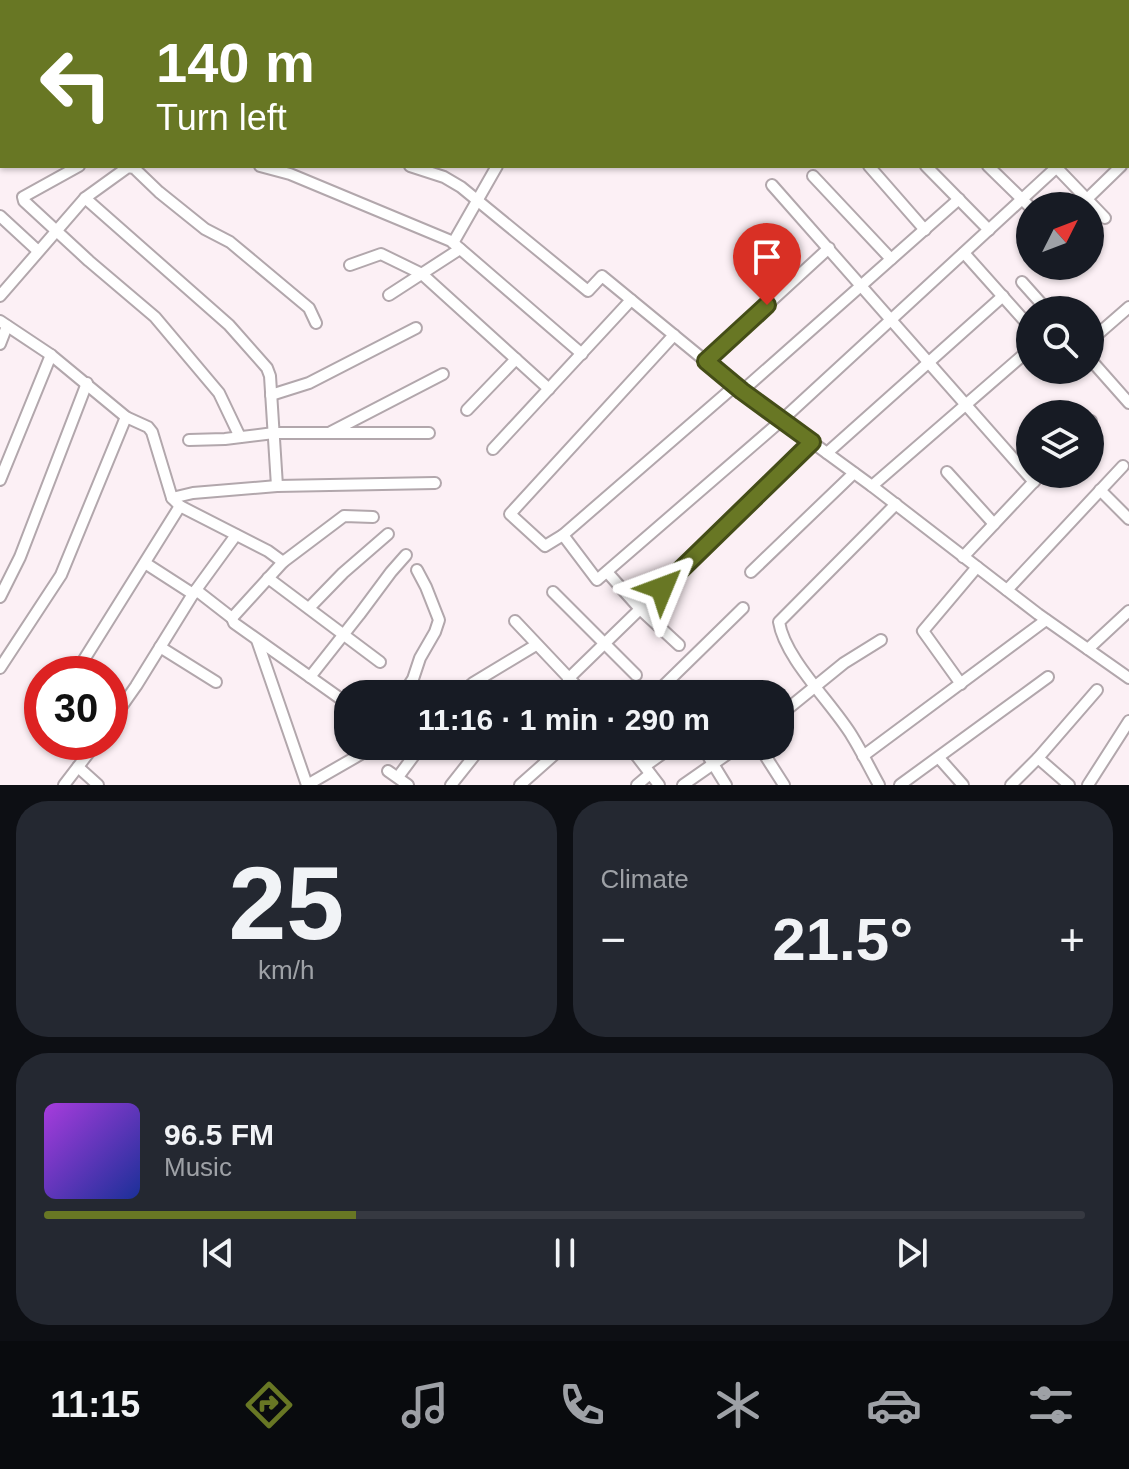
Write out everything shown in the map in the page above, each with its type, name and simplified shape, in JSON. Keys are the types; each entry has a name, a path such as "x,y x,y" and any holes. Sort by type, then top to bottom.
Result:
{"street":[{"path":"76,168 23,199 55,231 155,317 219,393 240,437"},
{"path":"0,296 85,198 127,168"},
{"path":"134,168 205,229 230,242 309,308 316,323"},
{"path":"268,168 290,174 457,246 582,354"},
{"path":"416,168 444,177 461,187 588,291 602,276 739,388 1046,620 1129,678"},
{"path":"389,295 457,246 496,168"},
{"path":"871,168 925,230"},
{"path":"928,168 989,230"},
{"path":"990,168 1016,193"},
{"path":"1035,192 1054,168"},
{"path":"1058,168 1080,192"},
{"path":"1094,192 1119,168"},
{"path":"813,176 891,259"},
{"path":"772,185 966,405 1016,456"},
{"path":"85,198 229,325 267,368 277,486"},
{"path":"674,335 510,514 545,546 563,535 862,286 959,199"},
{"path":"563,535 597,580 782,420 989,230 1016,210"},
{"path":"0,216 38,251"},
{"path":"706,361 829,248"},
{"path":"964,253 1016,311"},
{"path":"350,265 381,254 422,274 549,389"},
{"path":"1022,282 1034,296"},
{"path":"827,453 1003,296"},
{"path":"493,449 631,300"},
{"path":"1104,329 1129,307"},
{"path":"0,344 4,324 51,355 126,417 148,427 172,498 180,506 268,551 283,562"},
{"path":"271,395 309,383 416,328"},
{"path":"0,480 51,355"},
{"path":"467,410 516,359"},
{"path":"872,486 1016,361"},
{"path":"329,433 443,374"},
{"path":"1104,375 1129,403"},
{"path":"0,597 20,557 87,383"},
{"path":"0,668 61,575 126,417"},
{"path":"189,440 274,433 429,433"},
{"path":"573,680 604,644 812,442"},
{"path":"1007,590 1123,466"},
{"path":"947,472 994,524"},
{"path":"751,572 854,473"},
{"path":"172,498 193,493 277,486 435,483"},
{"path":"963,557 1028,488"},
{"path":"1100,490 1129,519"},
{"path":"879,785 837,713 789,649 779,622 896,504"},
{"path":"86,656 180,506"},
{"path":"232,618 283,562 344,516 373,517"},
{"path":"309,608 388,534"},
{"path":"128,697 194,592 236,535"},
{"path":"310,677 406,555"},
{"path":"145,563 232,618 234,623 334,694"},
{"path":"961,684 923,631 977,567"},
{"path":"412,680 439,620 417,570"},
{"path":"607,572 640,609 679,645"},
{"path":"268,578 380,662"},
{"path":"553,592 636,675"},
{"path":"669,680 743,608"},
{"path":"1088,649 1129,611"},
{"path":"863,756 1046,620"},
{"path":"515,621 569,680"},
{"path":"257,640 307,785 351,760"},
{"path":"794,703 844,663 881,640"},
{"path":"478,680 536,645"},
{"path":"160,647 216,682"},
{"path":"900,785 1048,677"},
{"path":"1011,785 1097,690"},
{"path":"1088,785 1129,721"},
{"path":"939,758 963,785"},
{"path":"1038,758 1069,785"},
{"path":"64,785 83,760"},
{"path":"398,777 411,760"},
{"path":"451,785 471,760"},
{"path":"520,785 548,760"},
{"path":"640,760 659,785"},
{"path":"637,785 658,760"},
{"path":"710,760 726,785"},
{"path":"683,785 720,760"},
{"path":"768,760 784,785"},
{"path":"78,767 98,785"},
{"path":"388,771 408,785"}],"route":[{"path":"662,588 812,442 706,361 767,305"}]}
